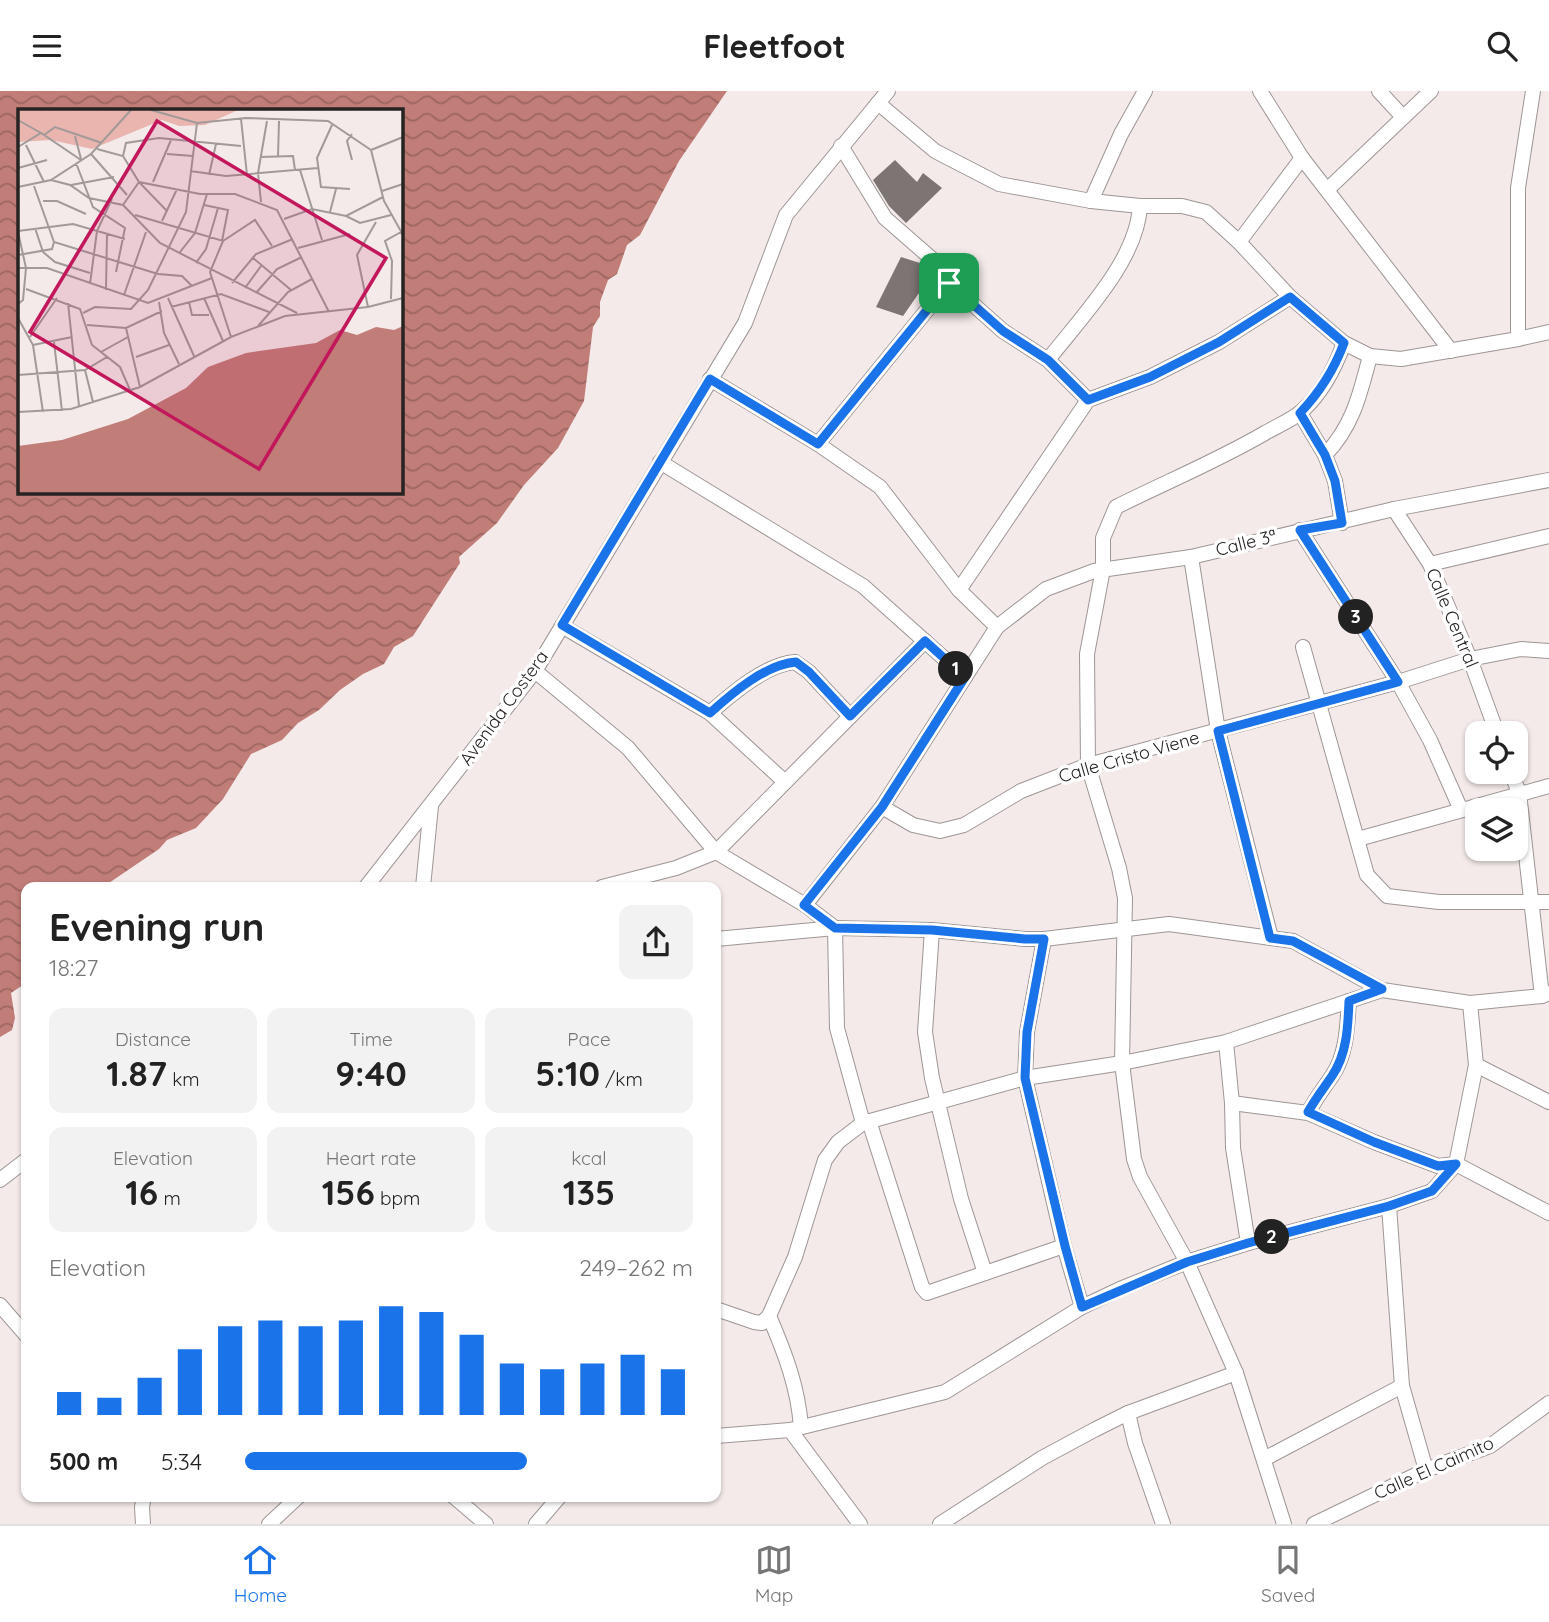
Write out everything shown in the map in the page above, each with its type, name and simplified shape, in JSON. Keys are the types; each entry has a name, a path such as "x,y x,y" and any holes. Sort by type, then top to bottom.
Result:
{"street":[{"name":"Avenida Costera","path":"370,882 535,671 745,323 786,215 888,91"},
{"path":"1091,201 1121,134 1145,91"},
{"path":"1260,91 1302,158 1451,351"},
{"path":"1379,91 1402,116"},
{"path":"1328,189 1431,91"},
{"path":"1518,339 1518,188 1533,91"},
{"path":"878,103 935,151 999,184 1091,201 1140,206 1182,206 1206,212 1239,241 1290,297 1344,343 1370,356 1401,359 1549,332"},
{"path":"841,146 885,218 940,266 949,283 1003,331 1048,360 1088,400"},
{"path":"1239,241 1302,158"},
{"path":"1048,360 1128,254 1139,223 1140,206"},
{"path":"818,444 949,283"},
{"path":"959,590 1088,400 1150,377 1219,342 1290,297"},
{"path":"1284,1524 1236,1373 1187,1262 1140,1177 1134,1159 1122,1063 1125,898 1119,868 1088,765 1087,654 1103,569 1103,538 1116,507 1174,478 1227,456 1300,413 1317,395 1344,343"},
{"path":"1325,455 1341,439 1359,398 1370,356"},
{"path":"710,379 818,444 880,487 959,590 997,627"},
{"path":"1300,413 1325,455 1335,481 1342,523"},
{"path":"660,462 863,586 965,677"},
{"name":"Calle 3ª","path":"804,905 882,807 997,627 1046,589 1103,569 1191,557 1394,509 1549,480"},
{"name":"Calle Central","path":"1394,509 1430,565 1470,659 1493,721"},
{"path":"1300,530 1398,682 1430,740 1461,810"},
{"path":"1430,565 1549,536"},
{"path":"1191,557 1218,731 1270,938"},
{"path":"562,625 710,713 785,782"},
{"path":"621,882 676,868 716,852 925,641"},
{"path":"1303,647 1367,875 1387,896 1439,902 1549,902"},
{"name":"Calle Cristo Viene","path":"882,807 913,825 940,831 964,825 1021,791 1088,765 1398,682 1470,659 1521,649 1549,651"},
{"path":"710,713 730,695 775,666 796,662 809,672 850,716"},
{"path":"535,671 628,748 716,852 804,905 835,928"},
{"path":"721,939 835,928 932,930 1044,939 1168,924 1293,941 1382,989 1470,1003 1545,995 1530,901 1519,793 1516,784"},
{"path":"1358,839 1549,786"},
{"path":"423,882 431,806"},
{"path":"835,928 837,1028 922,1287 927,1293 933,1292 1065,1246"},
{"path":"932,930 925,1032 961,1199 985,1273"},
{"path":"1044,939 1027,1032 1025,1078 1082,1307"},
{"path":"721,1311 754,1322 762,1322 769,1317 796,1257 825,1160 838,1142 866,1122 1025,1078 1122,1063 1226,1042 1382,989"},
{"path":"1308,1112 1319,1091 1333,1075 1346,1044 1349,1001"},
{"path":"721,1436 796,1429 945,1392 1082,1307 1187,1262 1389,1206 1432,1191 1456,1164 1476,1065 1470,1003"},
{"path":"1226,1042 1233,1148 1248,1243"},
{"path":"1476,1065 1549,1102"},
{"path":"1232,1103 1308,1112 1374,1142 1438,1166 1456,1164 1549,1213"},
{"path":"0,1180 21,1164"},
{"path":"1389,1206 1402,1386 1426,1470"},
{"path":"0,1305 21,1329"},
{"path":"769,1317 789,1362 799,1402 796,1429 860,1524"},
{"path":"941,1524 1042,1458 1128,1413 1236,1373"},
{"path":"1264,1459 1402,1386"},
{"name":"Calle El Caimito","path":"1314,1524 1426,1470 1490,1446 1549,1403"},
{"path":"1128,1413 1135,1443 1163,1524"},
{"path":"143,1502 143,1524"},
{"path":"269,1524 293,1502"},
{"path":"460,1502 486,1524"},
{"path":"536,1524 555,1502"}],"water":[{"path":"0,91 727,91 679,161 640,235 627,245 617,274 608,280 600,302 600,316 593,327 584,401 558,448 524,485 497,523 459,557 460,563 413,636 394,647 384,664 340,690 319,710 298,723 282,740 251,754 223,799 196,828 167,840 159,849 110,882 21,882 21,986 11,993 15,1018 12,1030 0,1037"}],"building":[{"path":"895,160 917,182 923,173 942,188 906,223 889,206 873,180"},
{"path":"901,257 923,264 933,273 903,316 876,307"}],"route":[{"path":"949,283 1003,331 1048,360 1088,400 1150,377 1219,342 1290,297 1344,343 1337,364 1317,395 1300,413 1325,455 1335,481 1342,523 1300,530 1398,682 1218,731 1270,938 1293,941 1382,989 1349,1001 1346,1044 1333,1075 1319,1091 1308,1112 1374,1142 1438,1166 1456,1164 1432,1191 1389,1206 1187,1262 1082,1307 1025,1078 1027,1032 1044,939 932,930 835,928 804,905 882,807 965,677 925,641 850,716 809,672 796,662 775,666 730,695 710,713 562,625 710,379 818,444 949,283"}]}
